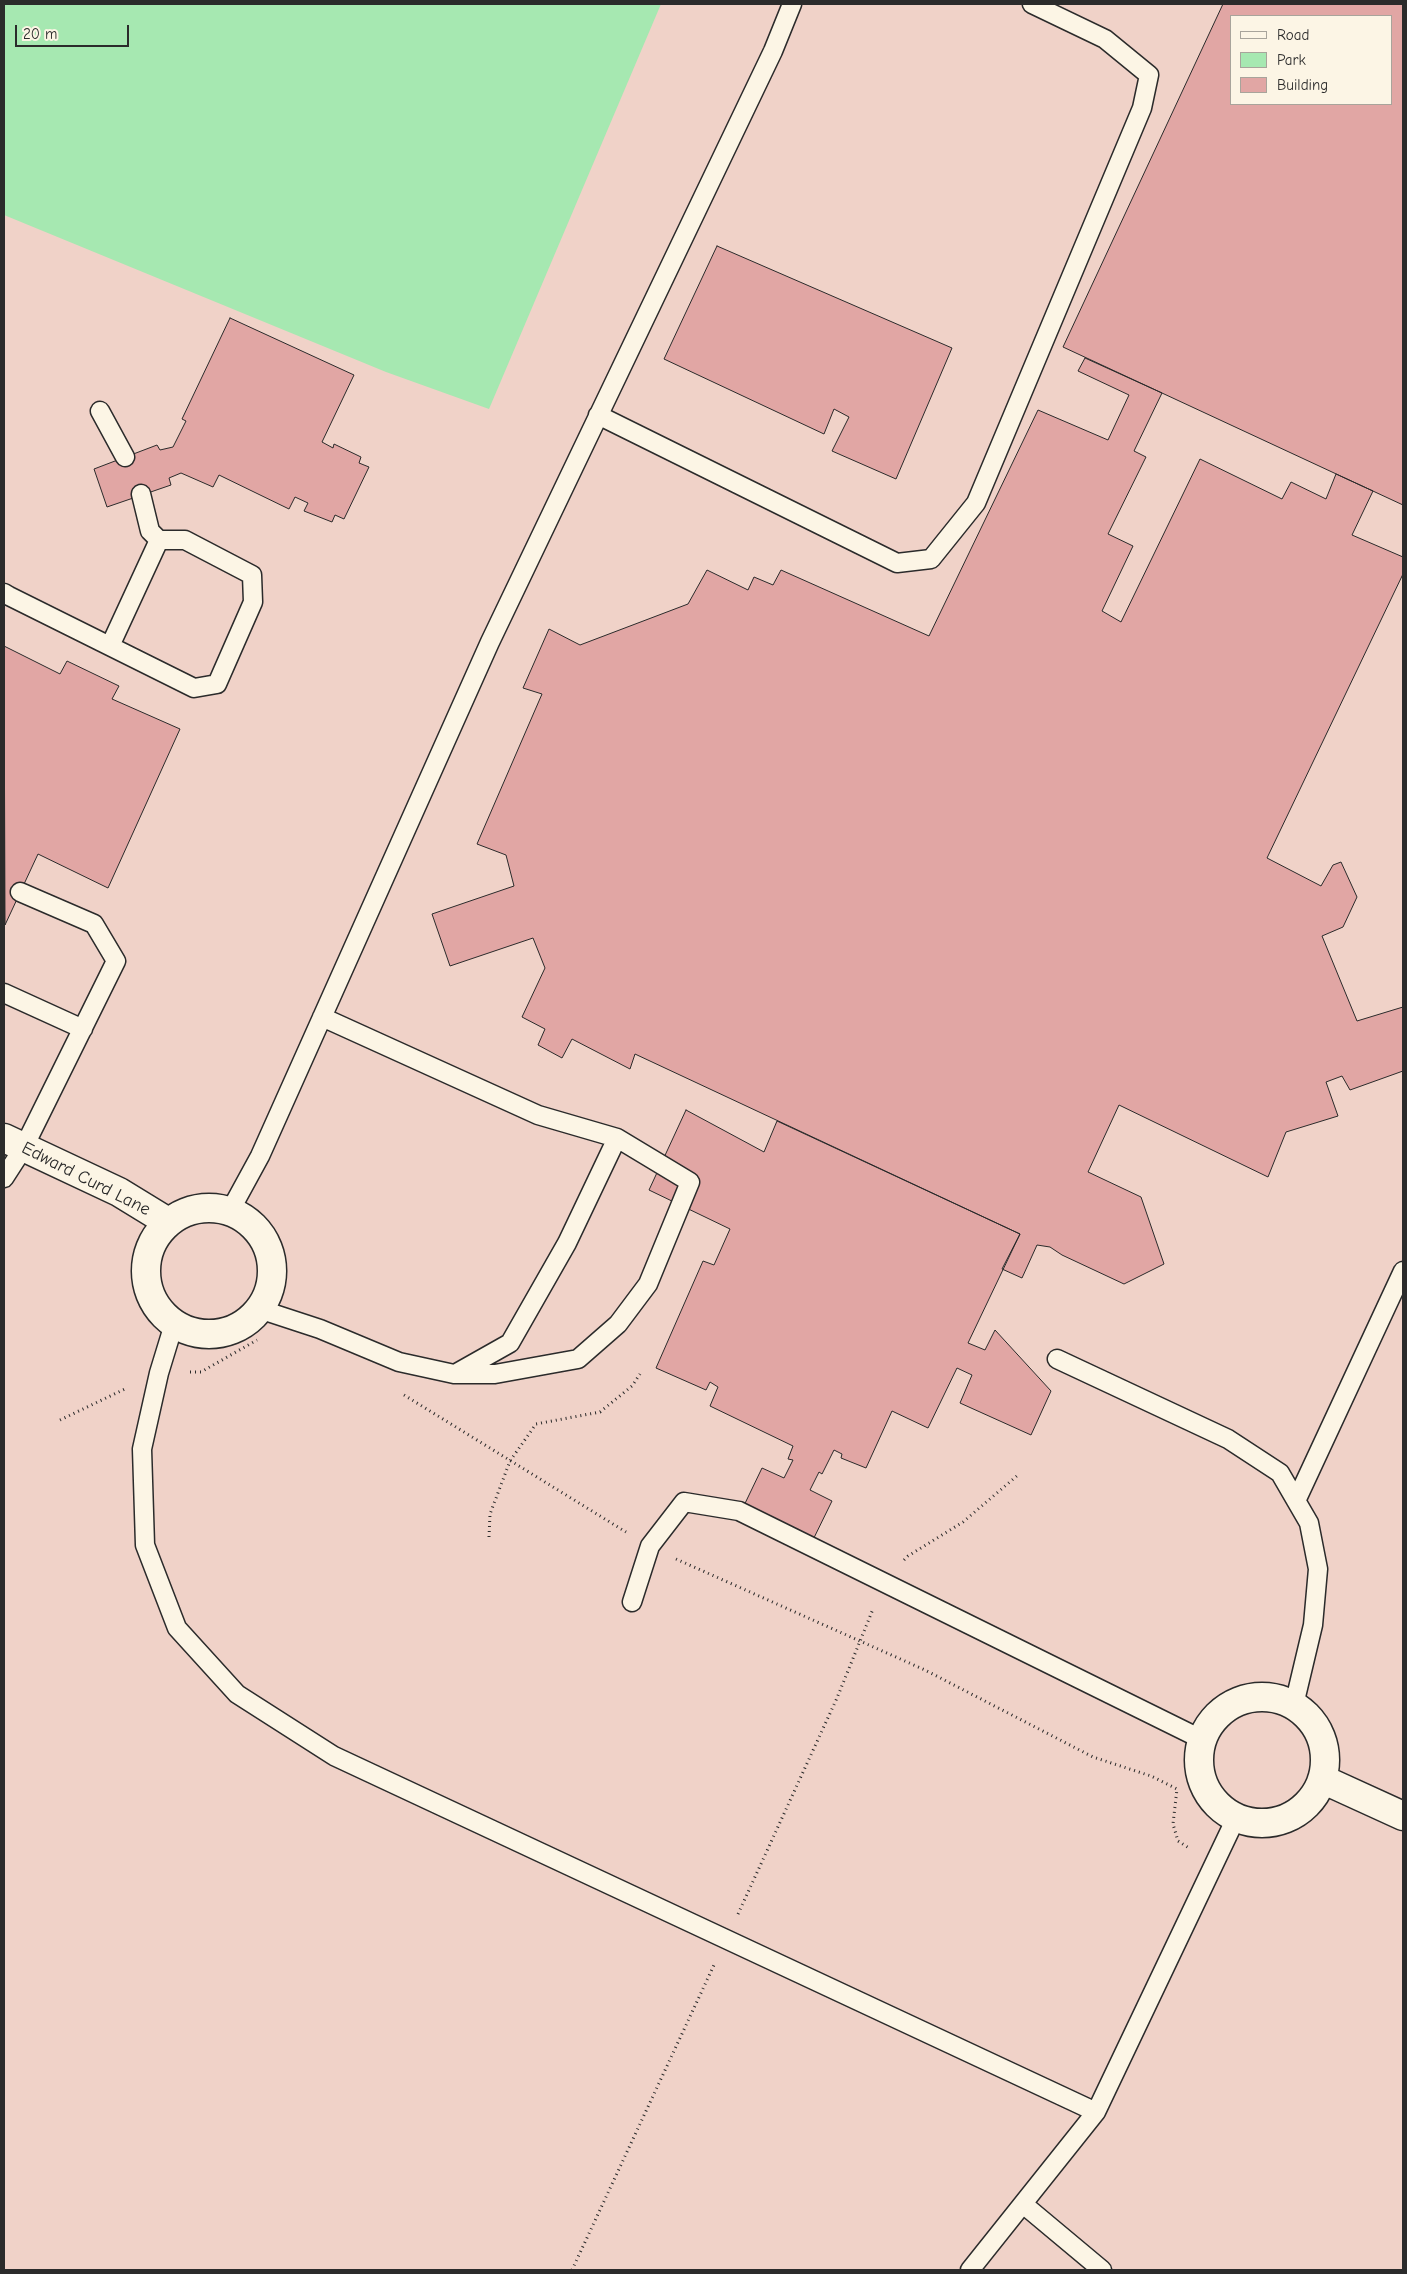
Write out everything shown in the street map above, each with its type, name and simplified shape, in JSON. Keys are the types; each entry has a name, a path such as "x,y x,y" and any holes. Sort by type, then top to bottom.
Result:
{"street":[{"name":"Edward Curd Lane","path":"14,1142 119,1192 168,1222"},
{"path":"214,1207 230,1211 250,1223 265,1241 272,1264 270,1287 260,1309 242,1325 220,1333 196,1333 174,1324 157,1308 147,1287 146,1263 152,1241 168,1222 181,1213 197,1208 214,1207"},
{"path":"1258,1697 1277,1698 1294,1705 1310,1719 1322,1737 1325,1758 1322,1779 1310,1803 1288,1818 1262,1823 1236,1818 1221,1808 1209,1794 1201,1777 1199,1759 1203,1740 1211,1724 1224,1710 1240,1701 1258,1697"},
{"path":"1322,1779 1403,1816"}],"lane":[{"path":"230,1211 260,1156 490,642 773,51 792,4"},
{"path":"598,415 897,563 930,559 976,502 1142,108 1149,75 1105,39 1032,4"},
{"path":"100,411 125,457"},
{"path":"4,593 194,688 217,684 253,602 252,575 185,540 159,540 150,531 140,494"},
{"path":"110,646 159,540"},
{"path":"4,1178 14,1142 83,1029 116,960 94,924 20,892"},
{"path":"4,993 83,1029"},
{"path":"260,1309 320,1328 399,1362 454,1374 495,1374 578,1359 618,1324 648,1284 690,1182 617,1138 538,1115 322,1017"},
{"path":"454,1374 510,1343 567,1243 617,1138"},
{"path":"1296,1501 1403,1271"},
{"path":"174,1324 159,1373 142,1449 145,1545 177,1628 237,1694 334,1756 1096,2112"},
{"path":"1057,1359 1228,1439 1280,1473 1309,1523 1318,1569 1314,1626 1294,1705"},
{"path":"632,1602 650,1546 684,1502 739,1511 1203,1740"},
{"path":"970,2270 1096,2112 1236,1818"},
{"path":"1023,2204 1102,2270"}],"path":[{"path":"489,1536 490,1514 510,1461 536,1424 600,1412 632,1386 640,1374"},
{"path":"572,2270 838,1698 858,1641 884,1584 908,1556 963,1522 1018,1475"}],"shaded area":[{"path":"600,4 1403,4 1403,2270 4,2270 4,172"}],"green space":[{"path":"4,4 661,4 489,409 386,372 4,215"}],"building":[{"path":"1223,4 1403,4 1403,505 1063,347"},
{"path":"717,246 952,348 896,479 832,451 849,417 834,409 824,434 664,359"},
{"path":"230,318 354,375 322,442 333,448 334,444 361,457 359,463 369,467 344,519 335,515 332,522 304,511 308,503 295,497 289,509 219,475 213,487 181,473 169,478 171,485 107,507 94,469 157,445 160,450 173,447 186,421 182,419"},
{"path":"1085,358 1162,393 1134,451 1146,457 1108,534 1133,546 1102,611 1121,622 1200,459 1282,499 1291,482 1326,499 1336,474 1373,491 1352,535 1403,557 1403,574 1267,858 1321,886 1333,865 1341,862 1357,897 1343,927 1322,936 1357,1021 1403,1007 1403,1071 1350,1090 1342,1076 1326,1082 1338,1116 1286,1132 1268,1177 1119,1105 1088,1172 1141,1197 1164,1264 1124,1284 1062,1255 1050,1247 1037,1245 1022,1278 1002,1269 1020,1234 635,1054 630,1069 572,1039 562,1058 538,1045 545,1029 522,1017 545,968 533,938 450,966 432,914 514,886 506,855 477,844 542,694 523,688 549,629 580,645 688,604 707,570 748,590 754,577 773,585 781,570 929,636 1038,410 1108,440 1129,395 1078,371"},
{"path":"4,646 60,674 67,661 119,686 112,699 180,729 108,888 38,854 5,925"},
{"path":"686,1110 764,1152 777,1121 1020,1234 968,1343 985,1350 995,1330 1051,1391 1031,1435 960,1403 972,1375 957,1368 928,1428 892,1411 866,1468 841,1458 842,1454 834,1450 822,1474 819,1472 810,1490 832,1501 808,1550 738,1518 762,1468 784,1478 793,1460 788,1459 793,1446 710,1406 718,1387 710,1382 706,1390 656,1368 703,1261 714,1265 730,1229 649,1190"}]}
